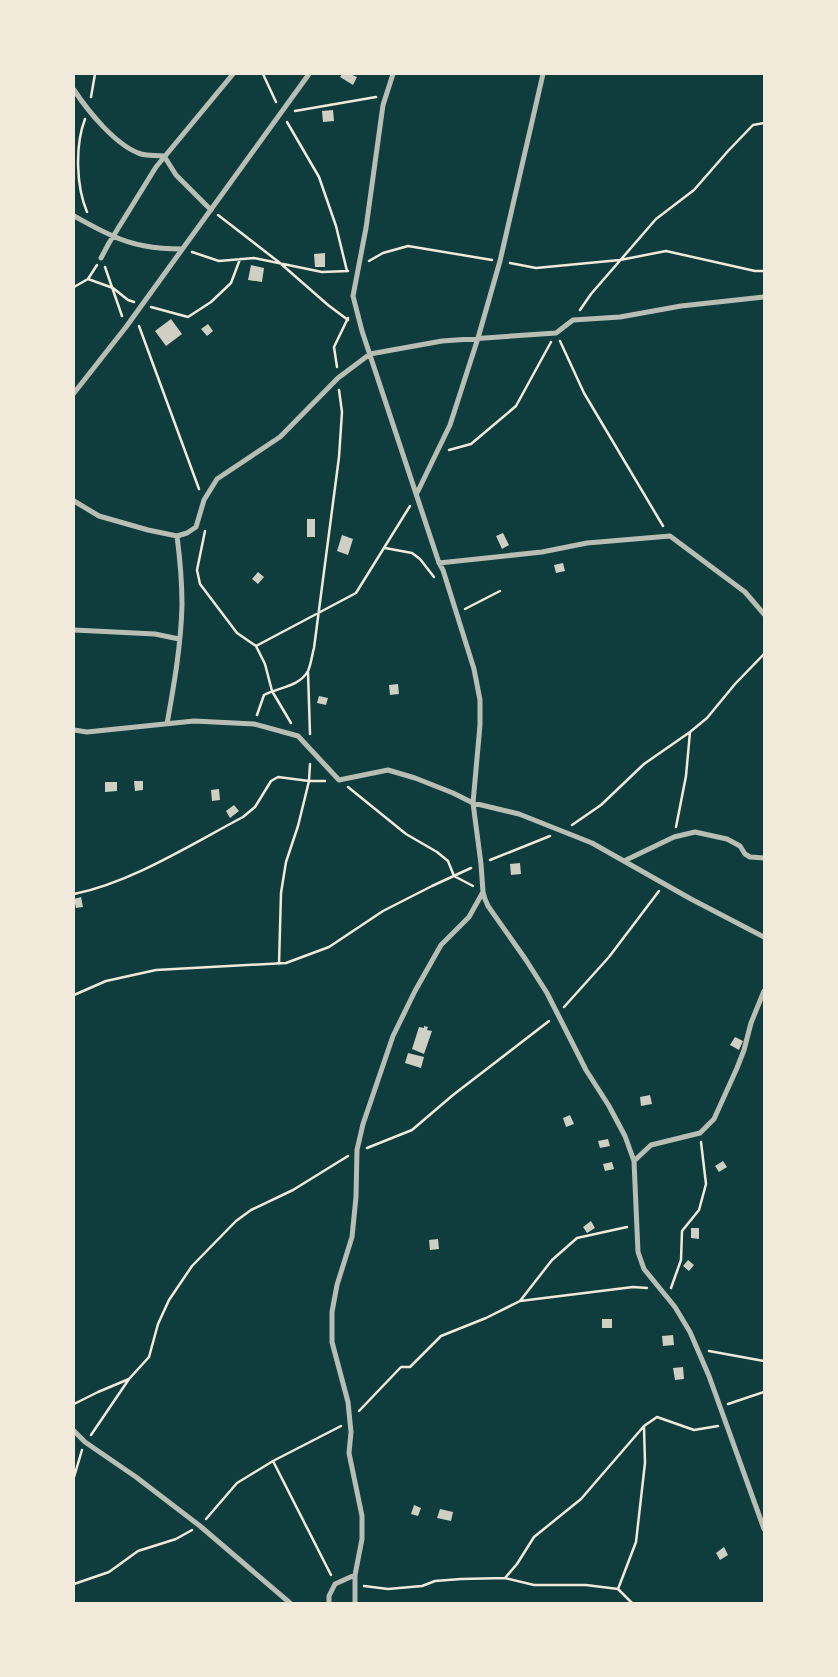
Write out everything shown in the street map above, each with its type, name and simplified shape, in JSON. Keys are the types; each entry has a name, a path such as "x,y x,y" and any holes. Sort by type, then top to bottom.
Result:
{"street":[{"path":"102,258 113,236 156,166 233,74"},
{"path":"74,393 135,315 309,74"},
{"path":"393,74 383,106 366,228 353,296 362,331 439,563 443,570 474,669 480,700 480,725 473,803 483,890 488,906 526,960 558,1014 586,1070 625,1136 634,1161 638,1252 644,1269 671,1301 690,1332 727,1424 764,1529"},
{"path":"417,493 438,453 450,424 478,338 500,262 543,74"},
{"path":"74,90 88,111 124,145 141,154 164,156"},
{"path":"164,156 176,175 211,210"},
{"path":"74,216 113,236 164,249 182,249"},
{"path":"74,501 99,516 177,536 187,533 196,527 204,500 217,479 280,437 338,378 370,354 442,341 556,332 573,320 620,317 681,306 764,298"},
{"path":"167,724 175,676 182,606 181,565 177,536"},
{"path":"439,563 542,552 572,544 670,536 746,592 764,614"},
{"path":"74,630 155,634 179,639"},
{"path":"74,730 88,732 194,721 254,724 298,736 339,780 388,770 415,778 473,803 519,814 592,843 764,937"},
{"path":"624,861 674,837 695,832 727,839 740,846 745,854 750,857 764,858"},
{"path":"355,1603 355,1575 362,1539 362,1516 349,1453 351,1432 348,1402 332,1342 332,1312 337,1285 352,1237 356,1198 356,1150 393,1036 415,991 441,945 469,917 483,890"},
{"path":"634,1161 650,1145 700,1133 714,1119 722,1105 744,1050 751,1022 764,991"},
{"path":"74,1431 85,1442 136,1477 200,1526 290,1603"},
{"path":"329,1603 329,1596 335,1584 355,1575"}],"path":[{"path":"92,225 82,200 78,159 80,131 88,111 95,74"},
{"path":"263,74 281,113 319,177 336,226 347,272"},
{"path":"281,113 386,96"},
{"path":"573,320 591,294 656,219 694,190 753,125 764,123"},
{"path":"211,210 280,263 328,306 362,331"},
{"path":"182,249 219,260 254,258 322,272 347,272 383,254 408,246 536,268 620,260 666,251 755,271 764,270"},
{"path":"74,287 88,279 102,258"},
{"path":"102,258 126,326"},
{"path":"88,279 112,288 128,300 188,317 210,302 231,283 240,259"},
{"path":"279,964 281,894 286,862 298,826 309,781 311,748 308,670 314,648 339,457 342,412 334,347 347,320 353,296"},
{"path":"135,315 204,500"},
{"path":"438,453 471,444 516,406 556,332"},
{"path":"556,332 584,393 670,536"},
{"path":"256,646 356,593 417,493"},
{"path":"205,527 206,536 197,570 200,584 236,633 256,646 265,664 272,691 298,736"},
{"path":"385,548 412,553 420,559 436,581"},
{"path":"456,614 500,591"},
{"path":"74,995 106,981 156,970 279,964 329,948 383,911 481,864 563,831 602,805 644,764 707,718 735,684 764,654"},
{"path":"254,724 264,695 299,682 308,670"},
{"path":"674,837 686,776 690,732"},
{"path":"74,894 95,890 133,875 243,817 255,807 271,781 278,777 309,781 339,780 406,834 437,852 448,861 454,876 483,890"},
{"path":"74,1477 85,1442 129,1379 149,1357 158,1324 169,1300 192,1266 236,1221 251,1210 293,1190 356,1150 376,1146 412,1130 453,1095 558,1014 609,957 665,884"},
{"path":"671,1301 670,1290 681,1260 682,1231 698,1210 706,1184 700,1133"},
{"path":"520,1301 552,1260 577,1238 638,1225"},
{"path":"74,1584 108,1572 138,1551 176,1539 200,1526 237,1483 273,1460 330,1433 350,1421 401,1367 410,1367 441,1336 486,1318 520,1301 633,1287 660,1288"},
{"path":"697,1349 764,1361"},
{"path":"74,1404 129,1379"},
{"path":"720,1407 764,1392"},
{"path":"505,1578 517,1564 534,1537 581,1499 644,1426 657,1417 694,1430 727,1424"},
{"path":"618,1589 636,1542 645,1463 644,1426"},
{"path":"273,1460 335,1584"},
{"path":"355,1586 388,1589 422,1586 435,1581 505,1578 534,1585 618,1589 632,1603"}],"building":[{"path":"342,74 350,74 357,77 353,85 340,77"},
{"path":"333,110 334,121 323,122 322,111"},
{"path":"325,253 325,267 315,267 314,254"},
{"path":"251,265 264,268 262,282 248,280"},
{"path":"171,319 182,334 166,346 155,331"},
{"path":"208,324 213,331 207,336 201,329"},
{"path":"307,519 315,519 315,537 307,537"},
{"path":"503,533 509,545 502,549 496,536"},
{"path":"342,535 353,539 348,555 337,551"},
{"path":"563,563 565,571 556,573 554,565"},
{"path":"258,572 264,577 258,584 252,579"},
{"path":"398,684 399,694 390,695 389,685"},
{"path":"319,696 328,698 326,705 317,703"},
{"path":"134,781 143,781 143,790 135,791"},
{"path":"105,782 117,782 117,791 105,792"},
{"path":"219,789 220,800 212,801 211,790"},
{"path":"234,805 239,811 230,818 226,811"},
{"path":"520,863 521,874 511,875 510,864"},
{"path":"81,897 83,907 76,908 74,899"},
{"path":"424,1026 428,1027 427,1030 432,1031 424,1054 412,1049 419,1027 424,1028"},
{"path":"735,1037 743,1041 739,1050 730,1045"},
{"path":"408,1053 424,1057 421,1068 405,1063"},
{"path":"650,1095 652,1104 641,1106 640,1097"},
{"path":"570,1115 574,1124 566,1127 563,1118"},
{"path":"608,1139 610,1146 600,1148 598,1141"},
{"path":"723,1161 727,1167 719,1172 715,1166"},
{"path":"612,1162 614,1169 605,1171 603,1164"},
{"path":"591,1221 595,1228 587,1233 583,1227"},
{"path":"691,1228 699,1228 699,1239 691,1238"},
{"path":"438,1239 439,1249 430,1250 429,1240"},
{"path":"688,1260 694,1265 689,1271 683,1266"},
{"path":"602,1319 612,1319 612,1328 602,1328"},
{"path":"673,1335 674,1345 663,1346 662,1336"},
{"path":"683,1367 684,1379 675,1380 673,1368"},
{"path":"414,1505 421,1508 418,1516 411,1514"},
{"path":"440,1509 453,1512 451,1521 437,1518"},
{"path":"724,1547 728,1555 720,1560 716,1553"}]}
